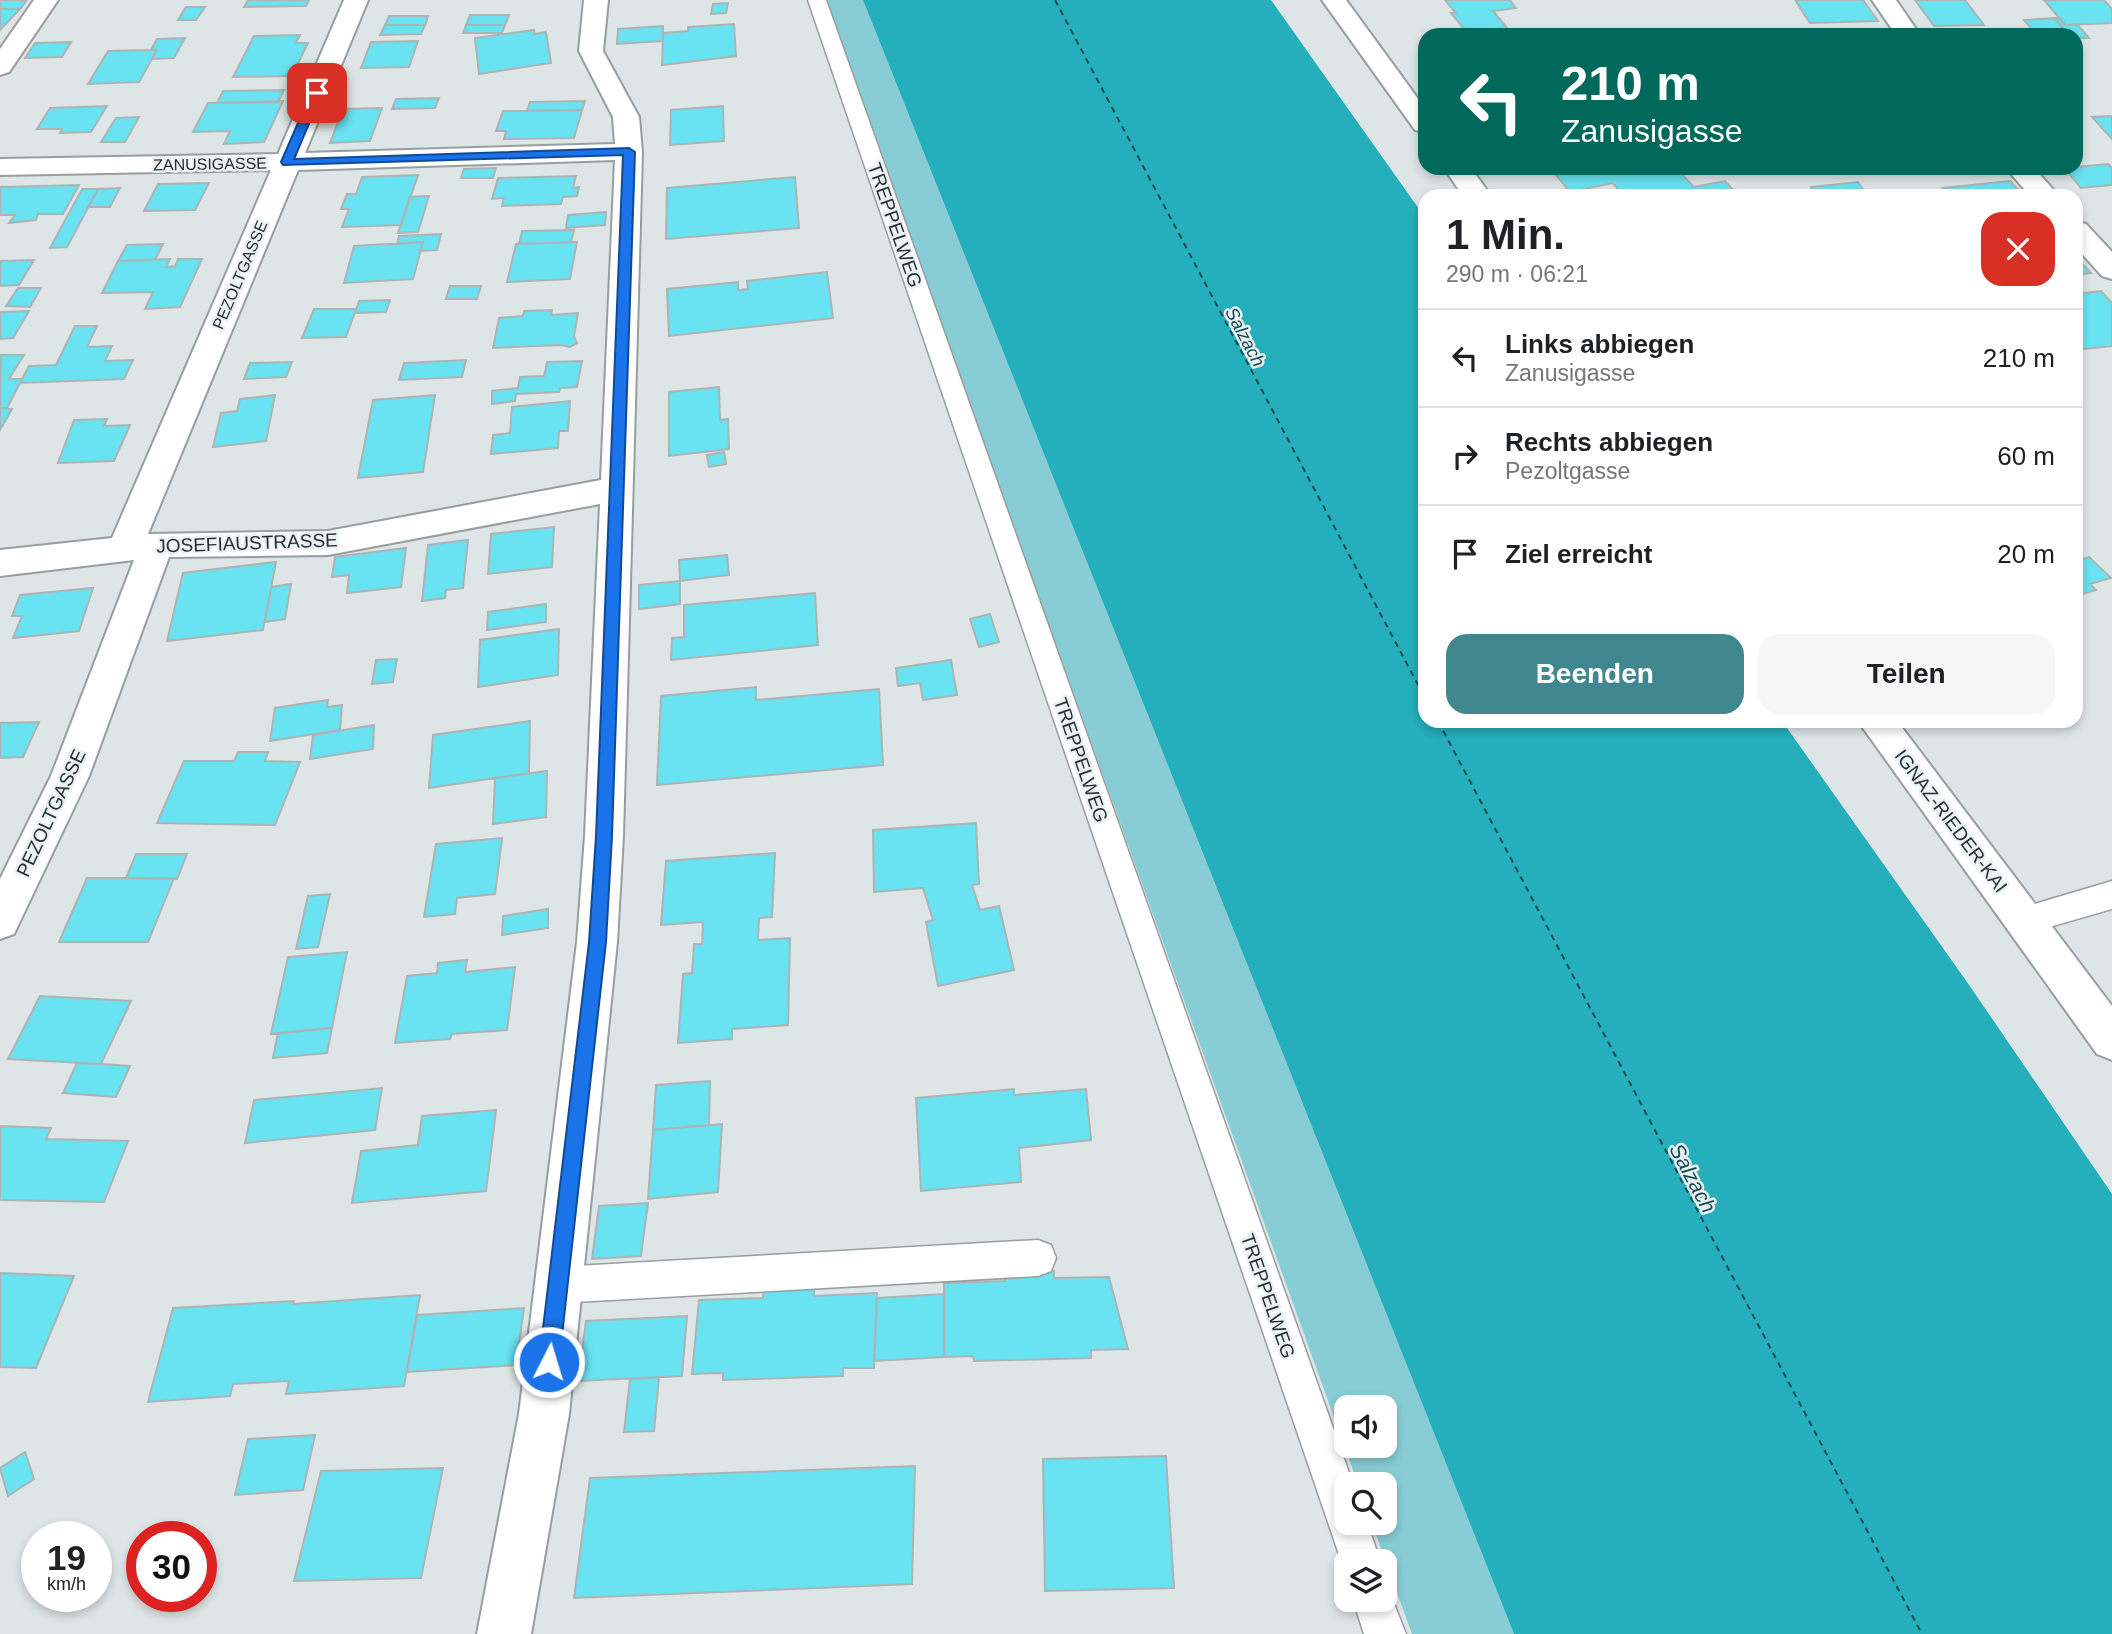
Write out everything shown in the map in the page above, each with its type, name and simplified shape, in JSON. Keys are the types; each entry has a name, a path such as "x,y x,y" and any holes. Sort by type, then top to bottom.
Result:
{"street":[{"path":"0,67 46,0"},
{"name":"PEZOLTGASSE","path":"0,922 70,776 141,547 287,162 356,0"},
{"path":"503,1634 544,1414 556,1285 597,942 604,836 629,152 626,117 591,51 596,0"},
{"path":"1335,0 1418,116"},
{"path":"1884,0 1903,28"},
{"name":"ZANUSIGASSE","path":"0,167 629,152"},
{"path":"2026,175 2038,189"},
{"path":"2083,238 2112,270"},
{"name":"JOSEFIAUSTRASSE","path":"0,563 141,547 328,543 616,489"},
{"name":"IGNAZ-RIEDER-KAI","path":"1881,728 2112,1040"}],"lane":[{"name":"TREPPELWEG","path":"817,0 1334,1486"},
{"path":"2025,920 2112,895"},
{"path":"556,1285 1038,1258"},
{"path":"1377,1612 1385,1634"}],"shaded area":[{"path":"824,0 863,0 1514,1634 1412,1634 1397,1592 1397,1549 1381,1549 1376,1535 1397,1535 1397,1472 1354,1472 1349,1458 1397,1458 1397,1395 1334,1395 1334,1417"}],"water":[{"name":"Salzach","path":"863,0 1271,0 1418,208 1418,728 1787,728 1967,982 2112,1194 2112,1634 1514,1634"}],"building":[{"path":"0,0 27,0 20,9 0,9"},
{"path":"248,0 309,0 306,6 244,7"},
{"path":"1445,0 1510,0 1516,8 1493,11 1507,28 1463,28 1451,13 1456,13"},
{"path":"1795,0 1863,0 1878,21 1810,23"},
{"path":"1915,0 1965,0 1984,25 1934,26"},
{"path":"2044,0 2104,0 2112,9 2112,23 2065,25"},
{"path":"728,3 726,13 711,14 713,4"},
{"path":"186,7 205,7 196,20 178,20"},
{"path":"0,9 20,9 0,30"},
{"path":"470,15 509,15 505,25 466,25"},
{"path":"389,16 428,16 425,25 385,25"},
{"path":"2054,18 2060,18 2065,25 2078,25 2081,28 2063,28"},
{"path":"2054,18 2063,28 2031,28 2024,20"},
{"path":"734,24 736,56 662,65 663,33 688,31 688,27"},
{"path":"385,25 425,25 421,34 380,35"},
{"path":"466,25 505,25 502,33 463,33"},
{"path":"663,26 663,41 617,44 618,29"},
{"path":"534,30 534,34 546,32 551,63 479,74 475,38"},
{"path":"300,35 296,43 308,43 292,76 233,77 254,36"},
{"path":"185,38 174,58 152,59 157,50 151,50 157,39"},
{"path":"418,41 409,67 361,68 371,42"},
{"path":"71,42 62,57 25,58 35,43"},
{"path":"157,50 139,82 88,84 108,51"},
{"path":"284,90 278,102 217,103 223,91"},
{"path":"439,98 435,108 392,109 396,99"},
{"path":"283,101 264,142 224,144 230,131 193,132 208,103"},
{"path":"585,101 582,110 527,111 530,102"},
{"path":"107,106 91,132 60,133 62,129 37,129 50,108"},
{"path":"723,106 724,141 670,145 671,110"},
{"path":"382,108 370,141 330,143 343,109"},
{"path":"582,110 574,138 504,139 506,131 496,131 503,111"},
{"path":"2112,116 2112,139 2092,117"},
{"path":"139,117 125,142 101,142 116,118"},
{"path":"2108,164 2112,168 2112,185 2081,188 2070,175 2083,175 2083,166"},
{"path":"496,168 493,178 461,178 464,169"},
{"path":"418,175 401,225 342,227 349,209 341,209 347,194 356,194 362,177"},
{"path":"1556,175 1683,175 1694,187 1725,181 1732,189 1618,189 1613,183 1584,189 1568,189"},
{"path":"576,176 573,188 579,187 577,196 563,197 561,204 502,206 504,198 492,199 498,178"},
{"path":"795,177 799,228 666,239 667,188"},
{"path":"2010,181 2017,189 1943,189"},
{"path":"1858,182 1863,189 1813,189 1811,187"},
{"path":"209,183 195,210 144,211 158,184"},
{"path":"79,185 63,214 38,214 36,220 9,223 15,215 0,215 0,187"},
{"path":"120,188 110,207 88,207 98,189"},
{"path":"82,189 98,189 67,247 50,248"},
{"path":"429,196 418,232 398,233 410,197"},
{"path":"606,212 605,225 566,228 568,215"},
{"path":"574,230 571,242 519,244 522,231"},
{"path":"441,234 437,250 420,251 423,242 397,244 399,236"},
{"path":"423,242 413,279 344,283 354,246"},
{"path":"577,242 570,279 507,282 516,244"},
{"path":"163,244 155,260 118,261 127,245"},
{"path":"170,259 166,267 175,266 178,259 202,259 180,307 145,309 153,292 102,293 118,261"},
{"path":"34,260 19,285 0,286 0,261"},
{"path":"2083,264 2091,273 2083,274"},
{"path":"827,272 833,318 669,336 667,289 738,282 738,290 748,289 747,281"},
{"path":"450,286 481,286 477,299 446,299"},
{"path":"18,288 41,288 30,307 6,306"},
{"path":"2101,291 2112,303 2112,346 2083,349 2083,293"},
{"path":"390,300 386,312 355,313 359,301"},
{"path":"314,309 356,309 346,337 302,338"},
{"path":"552,310 551,315 578,313 574,336 577,343 570,347 561,345 493,348 499,318 523,316 524,311"},
{"path":"29,311 13,338 0,339 0,312"},
{"path":"75,326 97,326 87,347 112,346 105,361 133,360 124,379 20,383 29,366 56,365"},
{"path":"1,355 24,355 9,379 22,379 7,408 0,408"},
{"path":"466,360 462,377 399,380 404,363"},
{"path":"582,361 577,387 560,388 559,392 516,394 515,401 492,404 492,391 518,388 520,377 544,376 547,362"},
{"path":"292,362 286,377 244,379 250,363"},
{"path":"719,387 720,420 728,419 729,449 669,456 669,392"},
{"path":"275,395 266,441 213,447 221,413 237,411 240,399"},
{"path":"435,395 423,472 358,478 373,400"},
{"path":"570,401 568,431 559,431 558,448 491,454 493,435 510,433 512,407"},
{"path":"0,408 12,409 0,430"},
{"path":"107,419 104,426 130,425 114,461 58,463 74,420"},
{"path":"724,452 726,464 709,467 707,455"},
{"path":"554,527 552,567 488,574 491,534"},
{"path":"468,540 463,588 446,590 445,598 422,601 428,545"},
{"path":"406,548 401,587 347,593 349,575 332,577 335,557"},
{"path":"727,555 729,575 680,581 679,560"},
{"path":"2089,557 2111,578 2090,584 2096,590 2083,594 2083,559"},
{"path":"276,562 263,630 167,641 183,573"},
{"path":"680,581 680,604 639,609 639,585"},
{"path":"291,584 285,619 265,622 271,587"},
{"path":"93,588 79,631 13,638 22,616 12,616 20,595"},
{"path":"815,593 818,645 671,660 672,638 684,637 684,605"},
{"path":"546,604 546,622 487,630 488,612"},
{"path":"990,614 999,642 979,647 970,619"},
{"path":"559,629 558,675 478,687 480,640"},
{"path":"397,659 393,682 372,684 376,660"},
{"path":"951,660 957,695 923,700 920,683 898,686 896,668"},
{"path":"756,687 756,700 879,689 883,765 657,785 661,696"},
{"path":"328,700 327,707 342,705 340,730 270,741 275,708"},
{"path":"530,721 529,773 429,788 433,735"},
{"path":"39,722 23,757 0,758 0,723"},
{"path":"374,725 373,749 310,759 313,735"},
{"path":"238,752 268,752 265,761 300,762 275,825 157,823 184,761 234,761"},
{"path":"547,771 546,817 493,824 495,778"},
{"path":"976,823 979,884 972,885 980,910 999,906 1014,970 938,986 926,922 933,920 923,888 874,892 873,830"},
{"path":"502,838 495,894 457,898 455,914 424,917 436,844"},
{"path":"775,853 772,917 759,918 758,940 790,938 788,1025 732,1029 732,1039 678,1043 683,974 692,973 694,944 702,944 703,922 661,925 666,861"},
{"path":"136,854 187,854 177,879 126,878"},
{"path":"87,878 174,878 148,942 59,942"},
{"path":"330,894 318,947 296,949 308,896"},
{"path":"548,909 548,928 502,935 503,916"},
{"path":"347,952 332,1028 271,1034 288,957"},
{"path":"467,960 465,972 515,967 507,1030 452,1034 450,1039 395,1043 407,976 437,973 438,963"},
{"path":"40,996 131,1001 101,1064 8,1059"},
{"path":"332,1028 327,1053 273,1058 278,1033"},
{"path":"77,1063 130,1066 116,1097 63,1093"},
{"path":"710,1081 709,1125 653,1130 656,1085"},
{"path":"382,1088 375,1130 245,1143 254,1100"},
{"path":"1014,1089 1014,1095 1086,1089 1091,1140 1019,1148 1021,1182 921,1191 916,1098"},
{"path":"496,1110 486,1191 352,1203 361,1151 418,1145 422,1116"},
{"path":"722,1124 718,1192 648,1199 653,1130"},
{"path":"0,1126 51,1128 46,1139 128,1141 104,1202 0,1200"},
{"path":"648,1203 641,1256 592,1259 599,1206"},
{"path":"1054,1271 1054,1278 1109,1277 1128,1349 1091,1350 1091,1358 974,1361 973,1356 944,1357 944,1283 1005,1281 1005,1272"},
{"path":"0,1273 74,1276 36,1368 0,1367"},
{"path":"814,1288 814,1296 877,1293 874,1368 843,1368 843,1376 723,1380 723,1373 692,1374 699,1300 763,1298 763,1290"},
{"path":"944,1294 944,1357 874,1361 877,1298"},
{"path":"420,1295 404,1386 286,1394 289,1381 233,1384 230,1396 148,1402 173,1308 294,1301 293,1304"},
{"path":"524,1308 516,1365 407,1372 417,1315"},
{"path":"687,1316 682,1376 578,1381 586,1321"},
{"path":"659,1377 654,1431 624,1432 630,1379"},
{"path":"315,1435 303,1490 235,1495 248,1439"},
{"path":"25,1452 34,1479 8,1496 0,1468"},
{"path":"1166,1456 1174,1588 1045,1591 1043,1459"},
{"path":"915,1466 912,1584 574,1598 590,1478"},
{"path":"443,1468 421,1578 294,1581 321,1471"}],"ferry route":[{"path":"1055,0 1418,685"},
{"path":"1442,728 1922,1634"}],"route":[{"path":"317,93 287,162 629,152 604,836 597,942 549,1362"}]}
